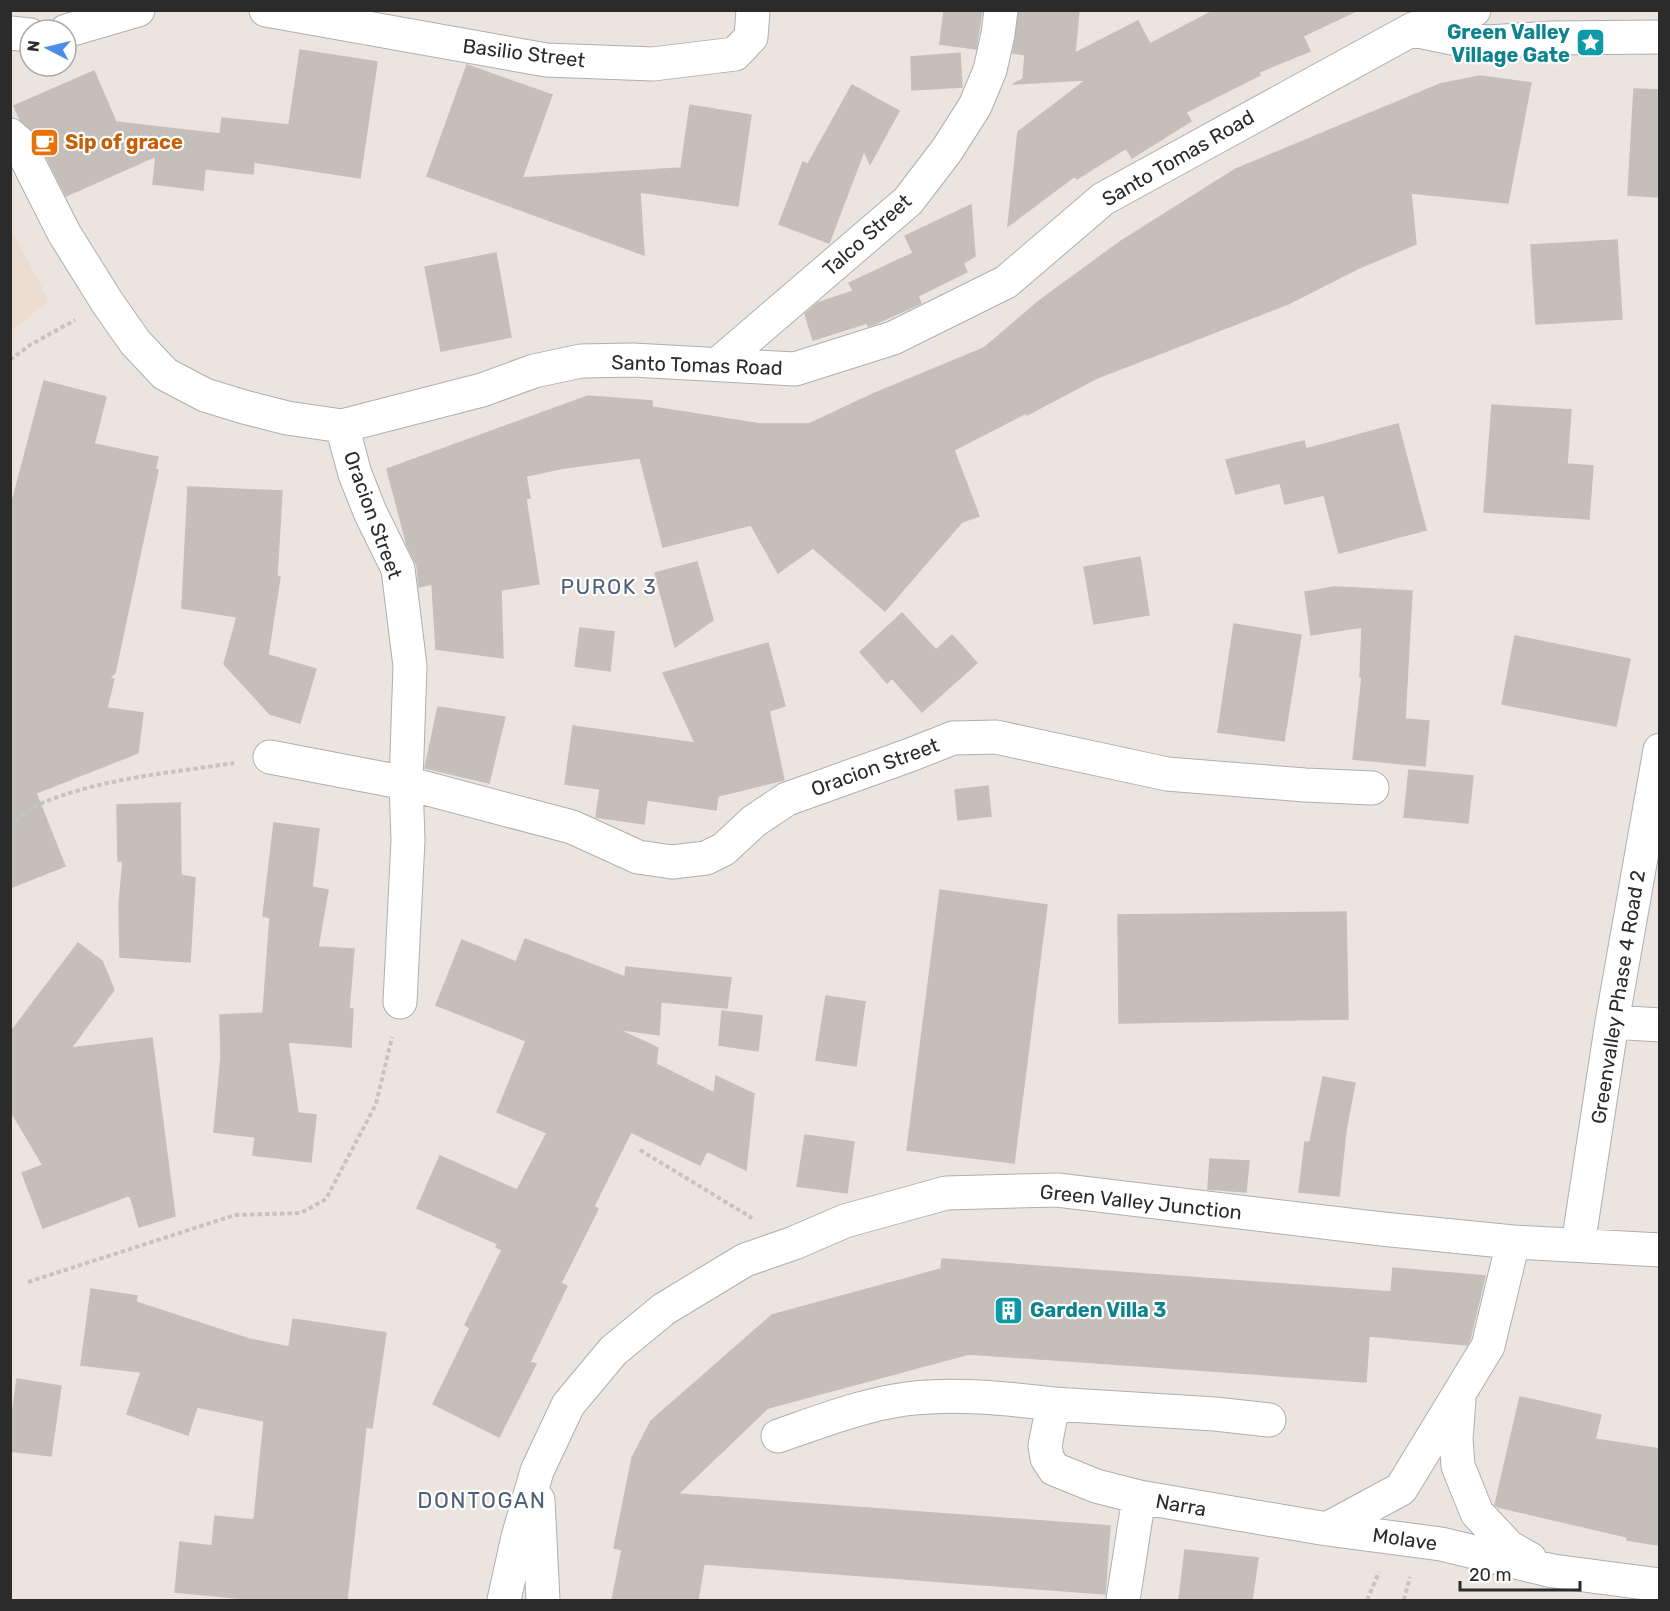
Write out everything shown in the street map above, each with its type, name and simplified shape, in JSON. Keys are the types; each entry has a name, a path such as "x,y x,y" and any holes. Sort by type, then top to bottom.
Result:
{"street":[{"name":"Basilio Street","path":"266,10 546,60 653,64 735,54 751,37 753,10"},
{"name":"Talco Street","path":"718,364 908,201 947,150 975,106 990,70 1001,10"},
{"name":"Santo Tomas Road","path":"10,135 18,142 64,233 107,302 135,342 165,374 205,395 286,418 342,426 482,390 534,370 581,361 633,360 795,369 893,338 1006,282 1103,199 1413,29 1474,10"},
{"path":"78,27 120,13"},
{"path":"1413,29 1457,39 1489,42 1552,38 1659,37"},
{"name":"Oracion Street","path":"342,426 355,474 370,512 398,569 410,666 406,783 408,840 400,1002"},
{"name":"Oracion Street","path":"406,783 572,827 638,857 672,862 706,858 724,849 754,821 787,799 953,738 996,737 1167,774 1372,788"},
{"name":"Greenvalley Phase 4 Road 2","path":"1578,1245 1612,1022 1659,750"},
{"path":"270,757 406,783"},
{"path":"1612,1022 1659,1025"},
{"name":"Green Valley Junction","path":"504,1600 518,1538 537,1471 568,1405 613,1351 664,1309 745,1260 794,1243 845,1221 946,1193 1057,1190 1382,1229 1513,1242 1659,1250"},
{"path":"1327,1529 1401,1490 1488,1346 1513,1242"},
{"name":"Molave","path":"1460,1390 1456,1439 1458,1466 1477,1513 1509,1547 1553,1571"},
{"path":"778,1436 853,1411 904,1400 946,1396 1005,1398 1053,1404 1215,1414 1269,1420"},
{"path":"1053,1404 1045,1446 1047,1458 1054,1469 1096,1486 1139,1497"},
{"path":"537,1471 543,1600"},
{"name":"Narra","path":"1123,1600 1139,1497 1327,1529"},
{"name":"Molave","path":"1327,1529 1441,1544 1553,1571 1659,1585"}],"path":[{"path":"10,360 30,345 107,302"},
{"path":"10,826 38,805 89,788 147,776 270,757"},
{"path":"28,1281 235,1215 301,1213 326,1199 376,1104 400,1002"},
{"path":"640,1150 794,1243"}],"shaded area":[{"path":"10,227 49,301 11,331 10,331"}],"building":[{"path":"944,10 982,10 976,49 940,44"},
{"path":"1019,10 1079,10 1075,53 1138,21 1150,44 1215,10 1358,10 1303,36 1310,51 1259,72 1260,75 1186,112 1191,121 1132,158 1126,148 1077,179 1075,176 1008,226 1018,132 1086,80 1013,84 1023,79 1025,55 1013,53"},
{"path":"300,50 377,62 360,178 254,162 253,174 205,169 203,190 153,184 156,156 66,196 35,134 20,120 14,106 94,71 116,122 220,134 222,118 289,125"},
{"path":"960,53 962,87 912,90 911,57"},
{"path":"467,65 552,95 522,178 681,168 690,105 751,115 738,206 640,192 644,255 427,176"},
{"path":"1480,76 1531,83 1508,203 1411,193 1416,244 1359,268 1288,304 1097,378 954,450 979,516 962,522 885,611 813,548 778,573 751,525 663,547 640,458 564,468 526,476 530,498 526,499 539,584 501,590 503,658 436,649 432,584 419,587 417,566 407,545 387,469 588,396 652,401 652,407 760,424 809,424 873,394 984,348 1039,301 1121,241 1236,169 1440,84"},
{"path":"852,85 899,111 870,164 864,151 829,243 779,224 803,162 808,164"},
{"path":"1634,89 1659,90 1659,197 1628,195"},
{"path":"971,205 975,256 963,263 967,272 918,296 921,303 875,324 868,326 867,323 813,340 805,314 818,303 853,291 849,283 913,253 905,236"},
{"path":"1617,240 1622,319 1536,324 1531,245"},
{"path":"496,253 511,337 441,351 425,267"},
{"path":"44,381 106,397 94,444 158,457 155,469 158,470 115,673 109,679 114,679 107,708 143,713 138,753 36,793 65,866 10,888 10,510"},
{"path":"1492,405 1571,410 1567,464 1593,466 1589,519 1484,512"},
{"path":"1398,424 1426,530 1339,553 1324,495 1285,504 1280,483 1236,494 1226,460 1304,441 1306,449"},
{"path":"188,487 282,491 277,576 280,577 268,655 316,669 300,723 270,714 224,664 237,617 182,608"},
{"path":"1140,557 1149,615 1094,624 1084,567"},
{"path":"697,562 713,620 675,647 655,573"},
{"path":"1334,587 1412,591 1405,719 1429,721 1425,766 1353,759 1362,677 1360,677 1362,627 1311,635 1305,592"},
{"path":"902,613 936,650 952,635 977,663 922,712 892,678 887,683 860,652"},
{"path":"1234,624 1301,635 1284,741 1218,732"},
{"path":"580,628 614,632 610,671 575,666"},
{"path":"1515,636 1630,659 1616,726 1502,704"},
{"path":"768,643 785,706 769,711 784,780 718,796 716,810 647,800 644,824 596,817 600,789 565,784 573,726 695,743 663,673"},
{"path":"438,707 505,717 489,783 425,768"},
{"path":"1409,770 1473,776 1468,823 1404,817"},
{"path":"988,786 991,816 958,820 955,790"},
{"path":"180,803 181,875 195,878 190,962 120,957 119,905 123,861 118,861 117,805"},
{"path":"274,823 319,829 312,887 328,890 318,947 354,949 349,1009 353,1009 351,1047 288,1042 298,1113 316,1115 311,1162 253,1155 255,1137 214,1132 221,1057 220,1015 263,1013 270,918 263,916"},
{"path":"940,890 1047,905 1014,1163 907,1150"},
{"path":"1346,912 1348,1019 1119,1023 1118,915"},
{"path":"525,939 625,977 626,967 731,978 727,1008 661,1002 659,1035 617,1029 658,1048 656,1064 714,1093 716,1076 754,1094 746,1170 707,1151 700,1165 631,1132 594,1206 598,1209 561,1283 567,1286 530,1362 536,1364 499,1437 433,1404 470,1328 465,1325 502,1250 496,1247 498,1244 417,1208 440,1156 517,1190 547,1133 497,1112 526,1041 436,1005 462,940 516,962"},
{"path":"78,943 102,961 114,990 71,1048 152,1038 175,1216 139,1227 130,1195 43,1228 22,1173 43,1165 10,1110 10,1033"},
{"path":"826,996 865,1002 856,1066 816,1060"},
{"path":"722,1011 762,1016 758,1051 719,1045"},
{"path":"1323,1077 1355,1083 1346,1130 1339,1196 1299,1192 1305,1142 1310,1142"},
{"path":"805,1135 854,1142 847,1193 797,1186"},
{"path":"1210,1159 1249,1161 1246,1192 1208,1189"},
{"path":"942,1259 1391,1292 1393,1268 1485,1276 1467,1345 1369,1336 1366,1382 969,1354 768,1408 678,1494 1110,1526 1105,1594 704,1564 698,1600 612,1600 622,1550 614,1548 632,1458 651,1421 772,1315 941,1269"},
{"path":"91,1289 137,1296 136,1302 249,1339 289,1347 293,1319 386,1333 372,1428 366,1427 347,1600 259,1600 175,1592 180,1542 212,1546 215,1516 254,1520 264,1421 197,1407 188,1435 127,1414 141,1372 81,1365"},
{"path":"17,1379 61,1386 51,1456 10,1451 10,1430"},
{"path":"1520,1397 1601,1415 1595,1439 1659,1449 1659,1545 1627,1540 1627,1537 1495,1505"},
{"path":"1185,1550 1258,1558 1252,1600 1179,1600"}],"place":[{"name":"Green Valley Village Gate","path":"1591,43"},
{"name":"Sip of grace","path":"44,142"},
{"name":"Garden Villa 3","path":"1009,1310"}],"district":[{"name":"PUROK 3","path":"609,586"},
{"name":"DONTOGAN","path":"482,1500"}]}
